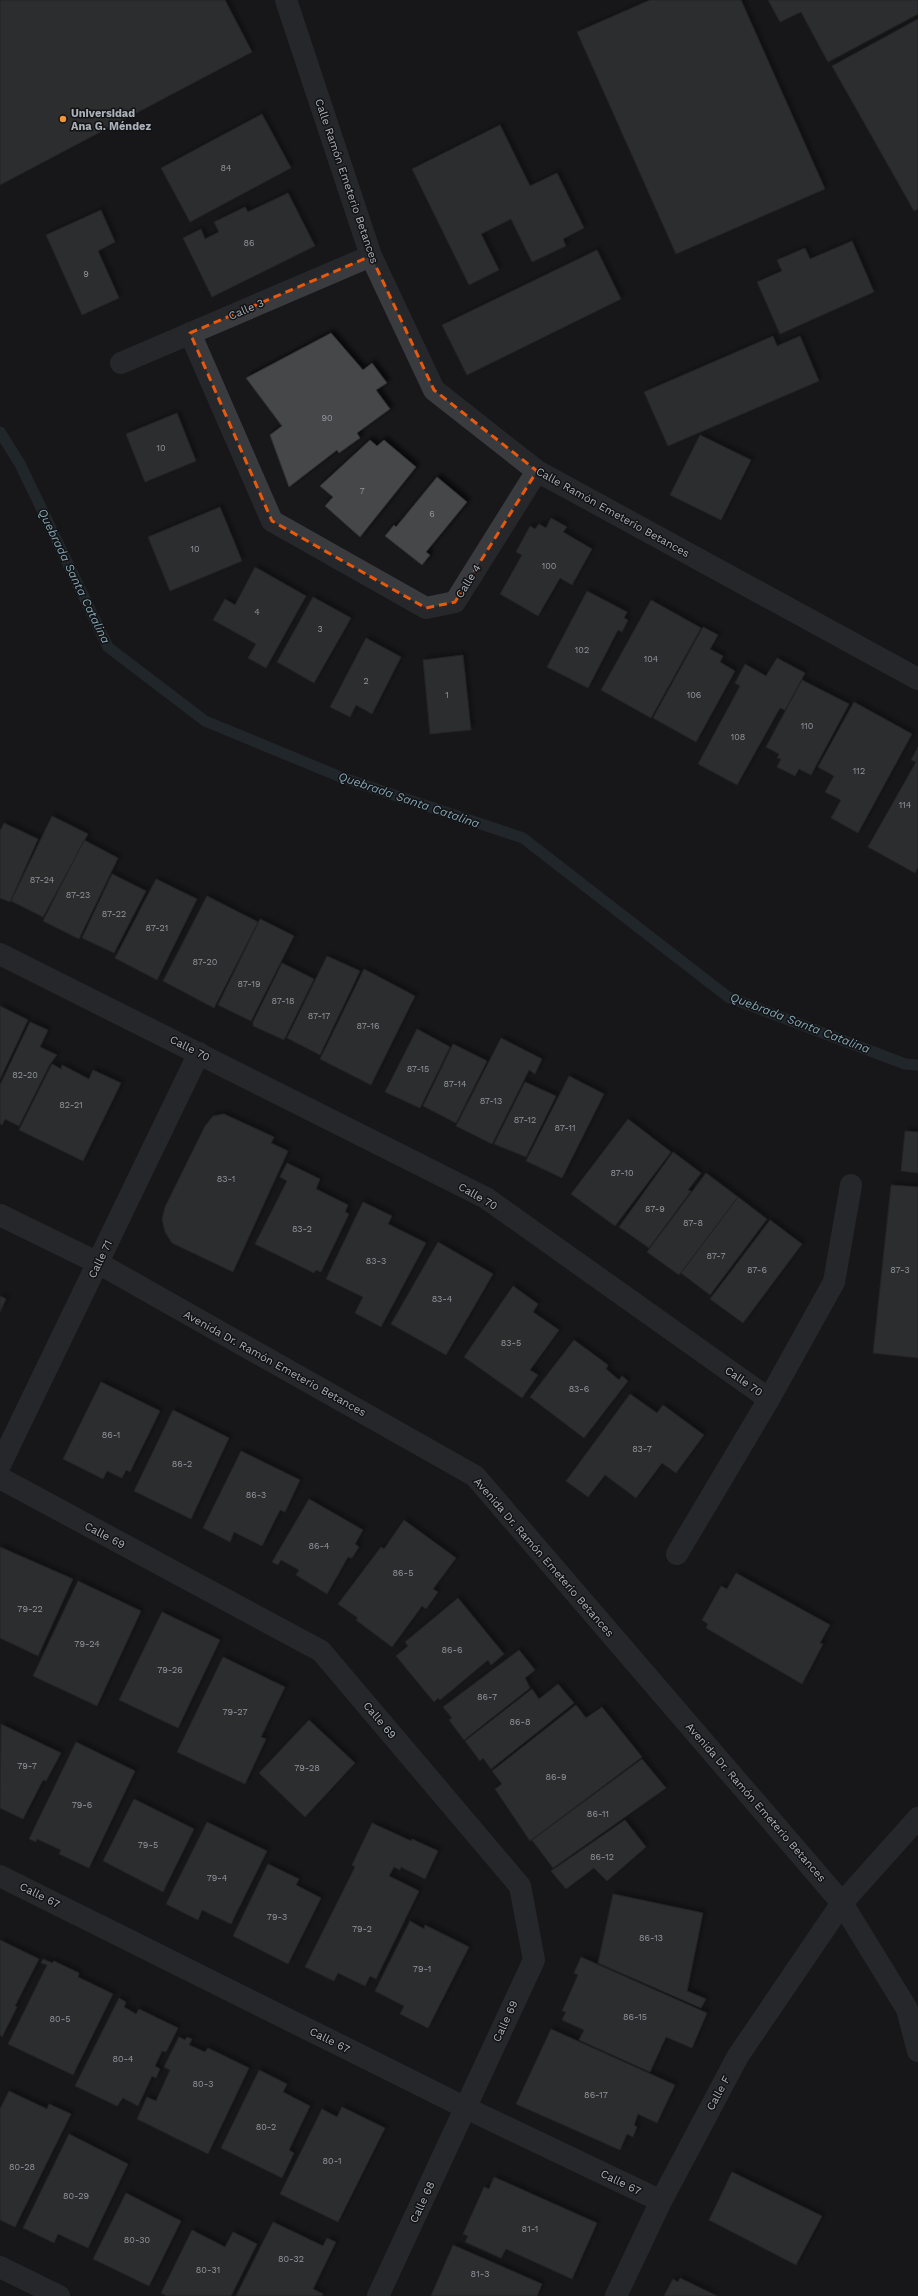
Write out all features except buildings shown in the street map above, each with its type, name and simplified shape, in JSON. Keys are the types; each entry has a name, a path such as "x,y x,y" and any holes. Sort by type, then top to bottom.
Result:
{"street":[{"name":"Calle Ramón Emeterio Betances","path":"286,0 371,256 434,390 538,471 918,679"},
{"name":"Calle 3","path":"121,363 190,332 371,256"},
{"name":"Calle 4","path":"190,332 272,521 426,608 455,602 538,471"},
{"name":"Calle 70","path":"0,954 486,1198 769,1399 677,1554"},
{"name":"Calle 71","path":"0,1465 199,1053"},
{"path":"769,1399 834,1282 851,1185"},
{"name":"Avenida Dr. Ramón Emeterio Betances","path":"0,1215 98,1263 475,1476 842,1903 906,2009 918,2051"},
{"name":"Calle 69","path":"0,1478 321,1651 520,1886 534,1960 466,2108"},
{"name":"Calle F","path":"616,2296 661,2201 738,2056 842,1903 918,1818"},
{"name":"Calle 67","path":"0,1876 466,2108 661,2201"},
{"name":"Calle 68","path":"378,2296 466,2108"},
{"path":"0,2267 59,2296"}],"highlighted area":[{"path":"371,256 434,390 537,471 455,602 426,608 272,521 190,333"}],"waterway":[{"name":"Quebrada Santa Catalina","path":"0,432 20,464 108,647 205,721 343,778 523,838 728,997 905,1064 918,1065"}],"place":[{"name":"Universidad Ana G. Méndez","path":"63,119"}]}
